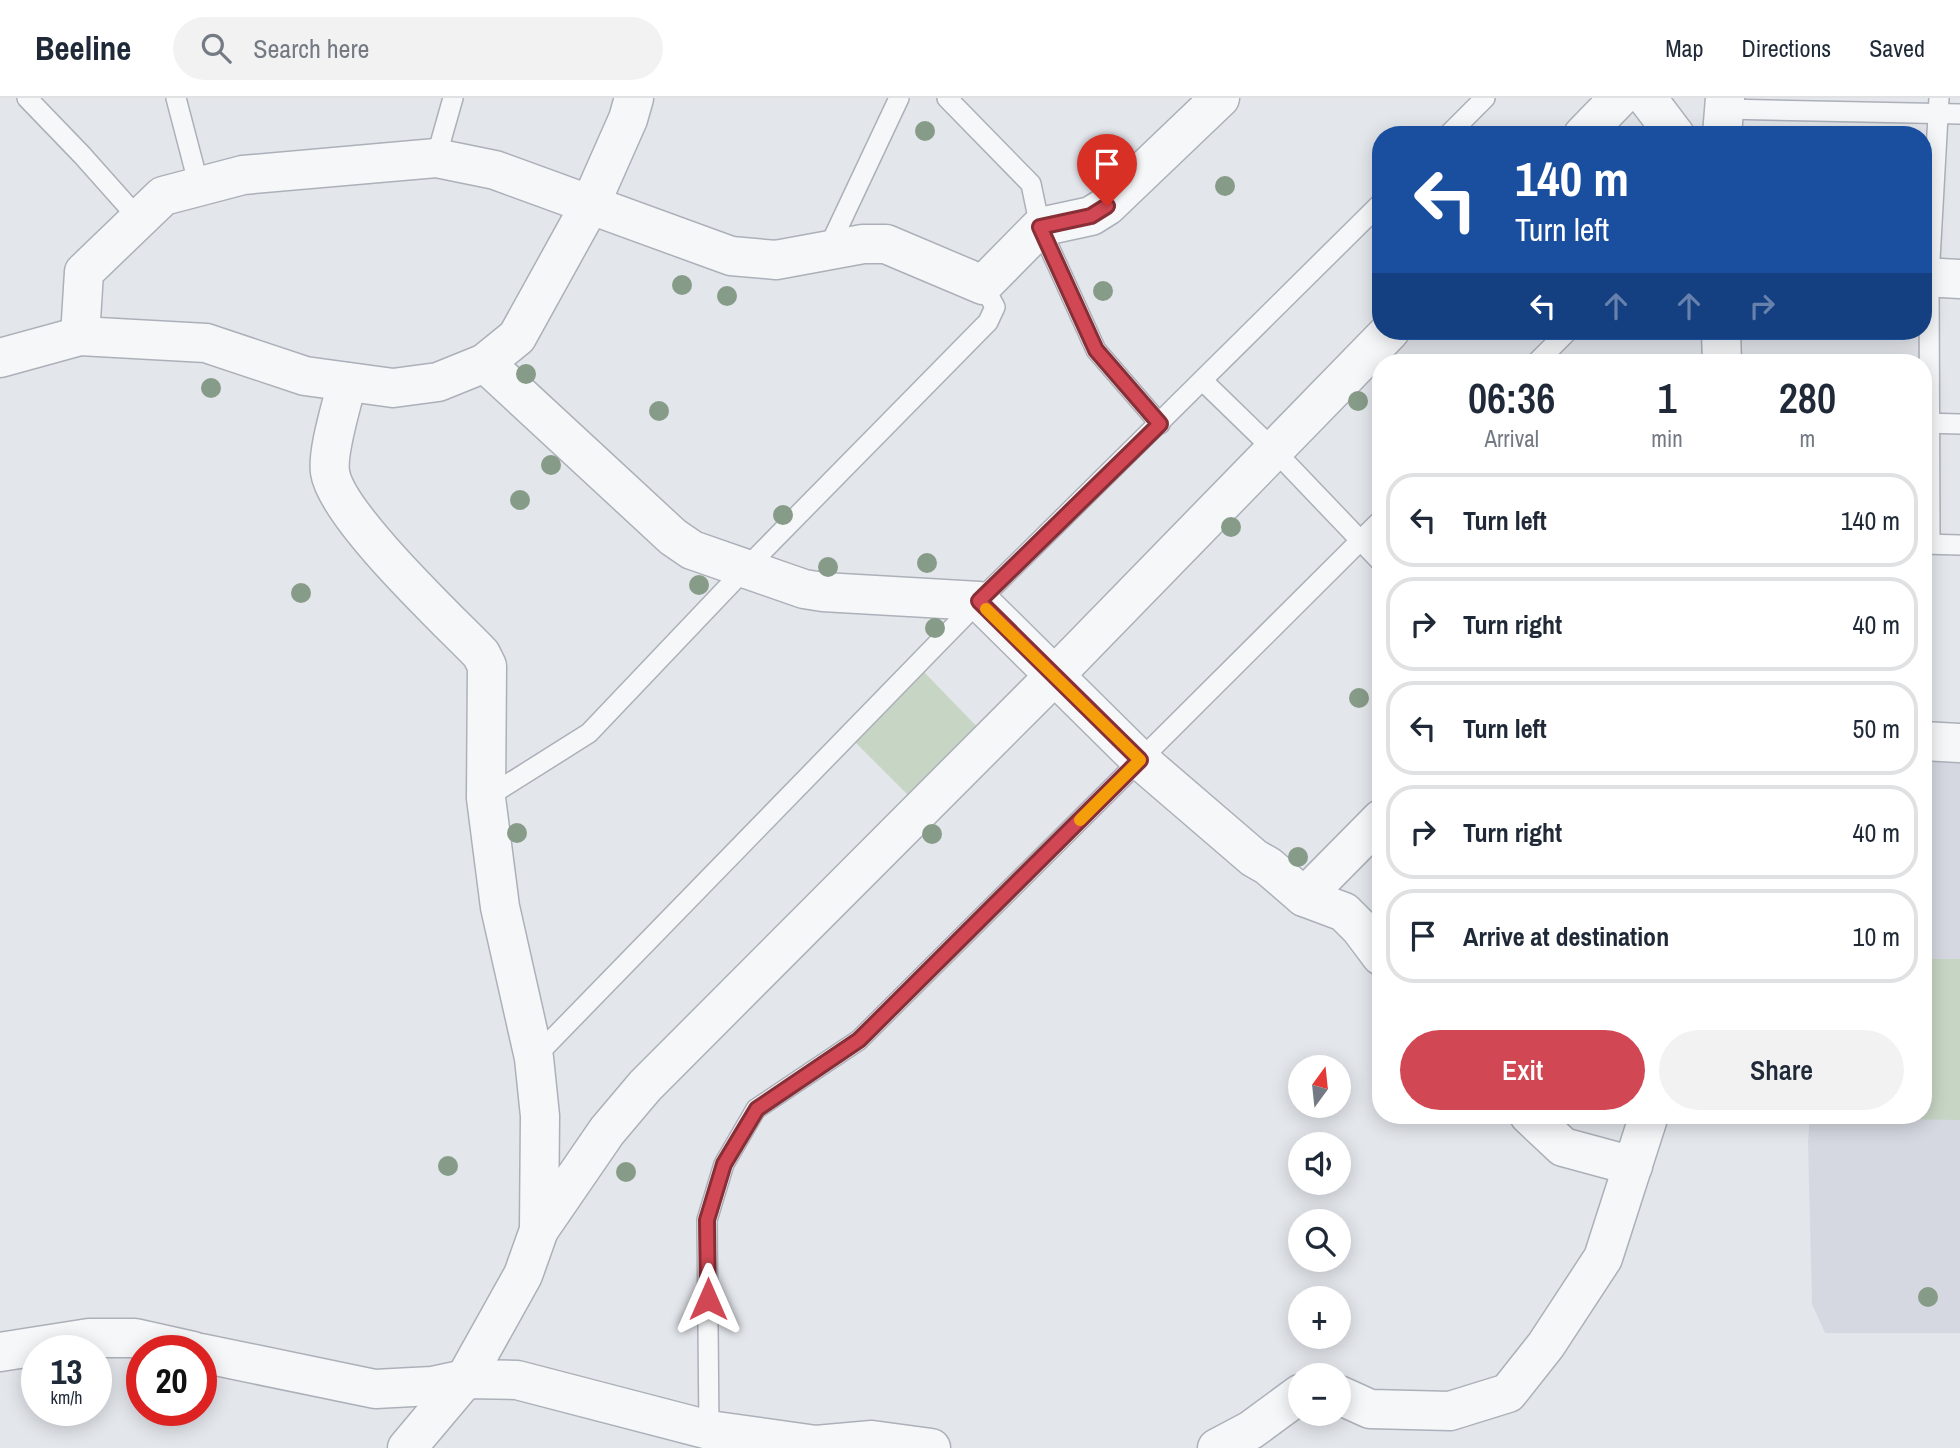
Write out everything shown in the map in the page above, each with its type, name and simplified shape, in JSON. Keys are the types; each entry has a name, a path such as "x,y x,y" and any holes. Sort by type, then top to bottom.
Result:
{"street":[{"path":"0,358 80,336 206,343 289,372 393,388 438,382 485,363 517,337 590,205 628,119 634,98"},
{"path":"80,336 84,272 163,196 243,175 436,158 495,170 731,256 776,260 863,244 886,244 983,285 1040,227 1091,216 1107,206 1220,98"},
{"path":"1592,126 1619,98"},
{"path":"1647,98 1668,126"},
{"path":"407,1448 465,1379 523,1275 539,1230 607,1131 645,1086 1054,676 1382,340"},
{"path":"485,363 681,545 744,570 823,592 979,601 1140,760 1254,858 1268,866 1304,897 1344,912 1372,944"},
{"path":"347,382 329,460 333,485 362,530 481,654 487,666 486,798 500,907 534,1058 540,1116 539,1230"},
{"path":"1932,741 1960,743"},
{"path":"1304,897 1372,828"},
{"path":"1538,1124 1563,1147 1633,1166"},
{"path":"1351,1400 1370,1409 1438,1412 1450,1411 1508,1393 1546,1345 1603,1258 1646,1124"},
{"path":"0,1352 89,1338 126,1338"},
{"path":"217,1356 375,1389 432,1386 465,1379 517,1380 709,1430 816,1445 872,1440 931,1448"},
{"path":"1230,1444 1288,1403"}],"lane":[{"path":"27,98 139,219"},
{"path":"176,98 199,186"},
{"path":"436,158 453,98"},
{"path":"827,251 899,98"},
{"path":"947,98 1031,184 1040,227 1096,350 1160,424"},
{"path":"1457,126 1485,98"},
{"path":"1932,357 1938,278 1939,106"},
{"path":"1724,114 1939,106 1960,114"},
{"path":"534,1058 979,601 1372,212"},
{"path":"486,798 589,733 744,570 988,322 995,307 983,285"},
{"path":"1545,354 1559,340"},
{"path":"1203,381 1274,450 1372,553"},
{"path":"1932,423 1960,424"},
{"path":"709,1430 707,1220 724,1164 757,1109 859,1040 1372,529"},
{"path":"1932,544 1960,545"}],"shaded area":[{"path":"1932,751 1960,753 1960,1333 1825,1333 1812,1304 1809,1124 1932,1124"}],"green space":[{"path":"922,670 983,733 917,804 851,738"},
{"path":"1932,959 1960,959 1960,1120 1932,1119"}],"slow traffic":[{"path":"986,609 1140,760 1080,820"}],"route":[{"path":"708,1299 707,1220 724,1164 757,1109 859,1040 1140,760 979,601 1160,424 1096,350 1040,227 1091,216 1107,206"}]}
